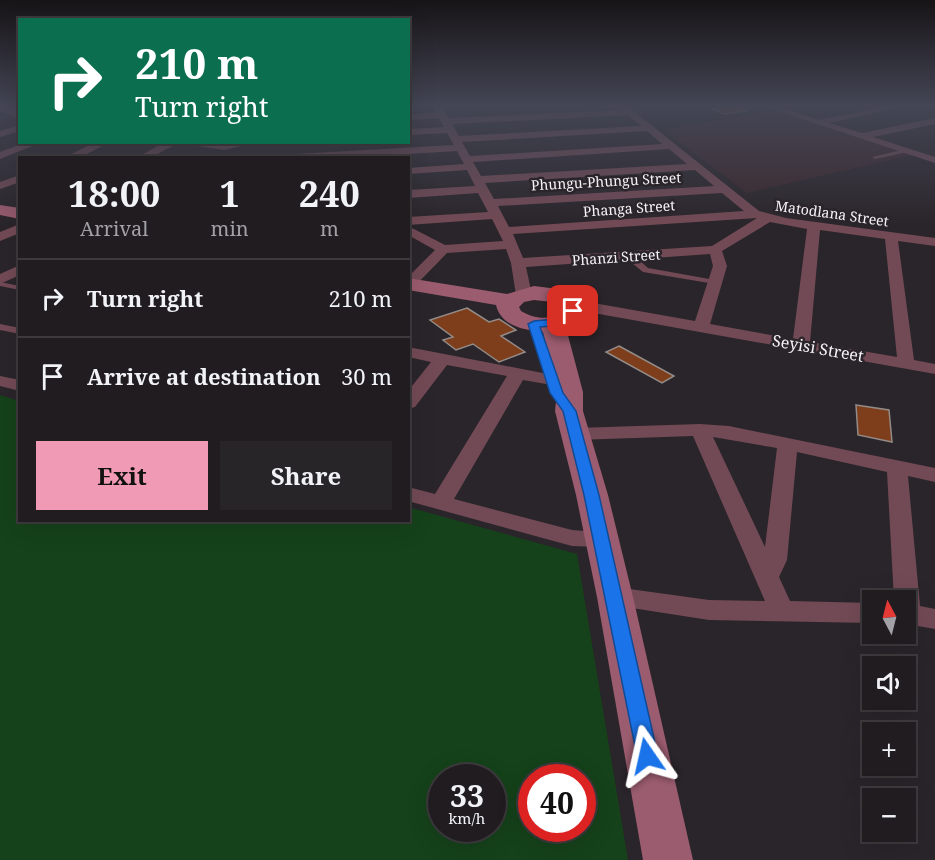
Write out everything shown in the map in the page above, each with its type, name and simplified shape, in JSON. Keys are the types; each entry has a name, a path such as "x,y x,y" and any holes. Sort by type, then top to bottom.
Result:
{"street":[{"path":"0,156 29,145"},
{"path":"74,156 98,145"},
{"path":"145,156 168,145"},
{"path":"208,145 224,147 235,145"},
{"path":"337,156 373,145"},
{"path":"459,145 522,263 522,300 516,319 557,317"},
{"path":"888,145 935,160"},
{"path":"410,171 468,163 672,146"},
{"name":"Matodlana Street","path":"672,146 761,216 814,226 935,242"},
{"path":"208,156 224,147"},
{"path":"909,152 935,148"},
{"path":"410,194 480,185 696,167"},
{"path":"0,186 18,179"},
{"name":"Phungu-Phungu Street","path":"410,221 493,209 724,189"},
{"path":"0,237 15,215"},
{"name":"Phanga Street","path":"449,249 508,238 761,216"},
{"name":"Phanzi Street","path":"522,263 715,250 761,216"},
{"path":"801,345 814,226"},
{"path":"410,231 449,249 410,282"},
{"path":"891,236 906,363"},
{"path":"701,328 720,262 715,250"},
{"path":"0,279 18,270"},
{"path":"410,284 485,302 563,298 557,317 566,408 602,539 668,860"},
{"path":"557,317 570,392 566,408"},
{"name":"Seyisi Street","path":"557,317 701,328 935,369"},
{"path":"410,352 518,374 566,408 700,430 729,432 935,475"},
{"path":"410,400 442,359"},
{"path":"441,503 518,374"},
{"path":"0,381 18,386"},
{"path":"700,430 782,611"},
{"path":"767,577 775,560 788,444"},
{"path":"897,467 905,590"},
{"path":"410,495 572,538 602,539"},
{"path":"615,597 709,610 862,613"},
{"path":"916,616 935,619"}],"lane":[{"path":"875,157 909,152"},
{"path":"629,256 645,270 715,282"},
{"path":"0,284 18,288"},
{"path":"0,327 18,331"}],"shaded area":[{"path":"684,145 882,145 912,155 747,193"}],"green space":[{"path":"0,395 18,401 18,522 410,522 410,508 577,554 628,860 0,860"}],"building":[{"path":"467,308 489,322 499,319 516,330 501,336 525,352 499,362 473,344 456,350 443,340 453,337 430,320"},
{"path":"619,346 674,376 662,383 606,352"},
{"path":"856,405 889,410 892,442 858,435"}],"route":[{"path":"573,311 570,317 558,323 534,324 556,393 569,411 592,495 647,756"}]}
